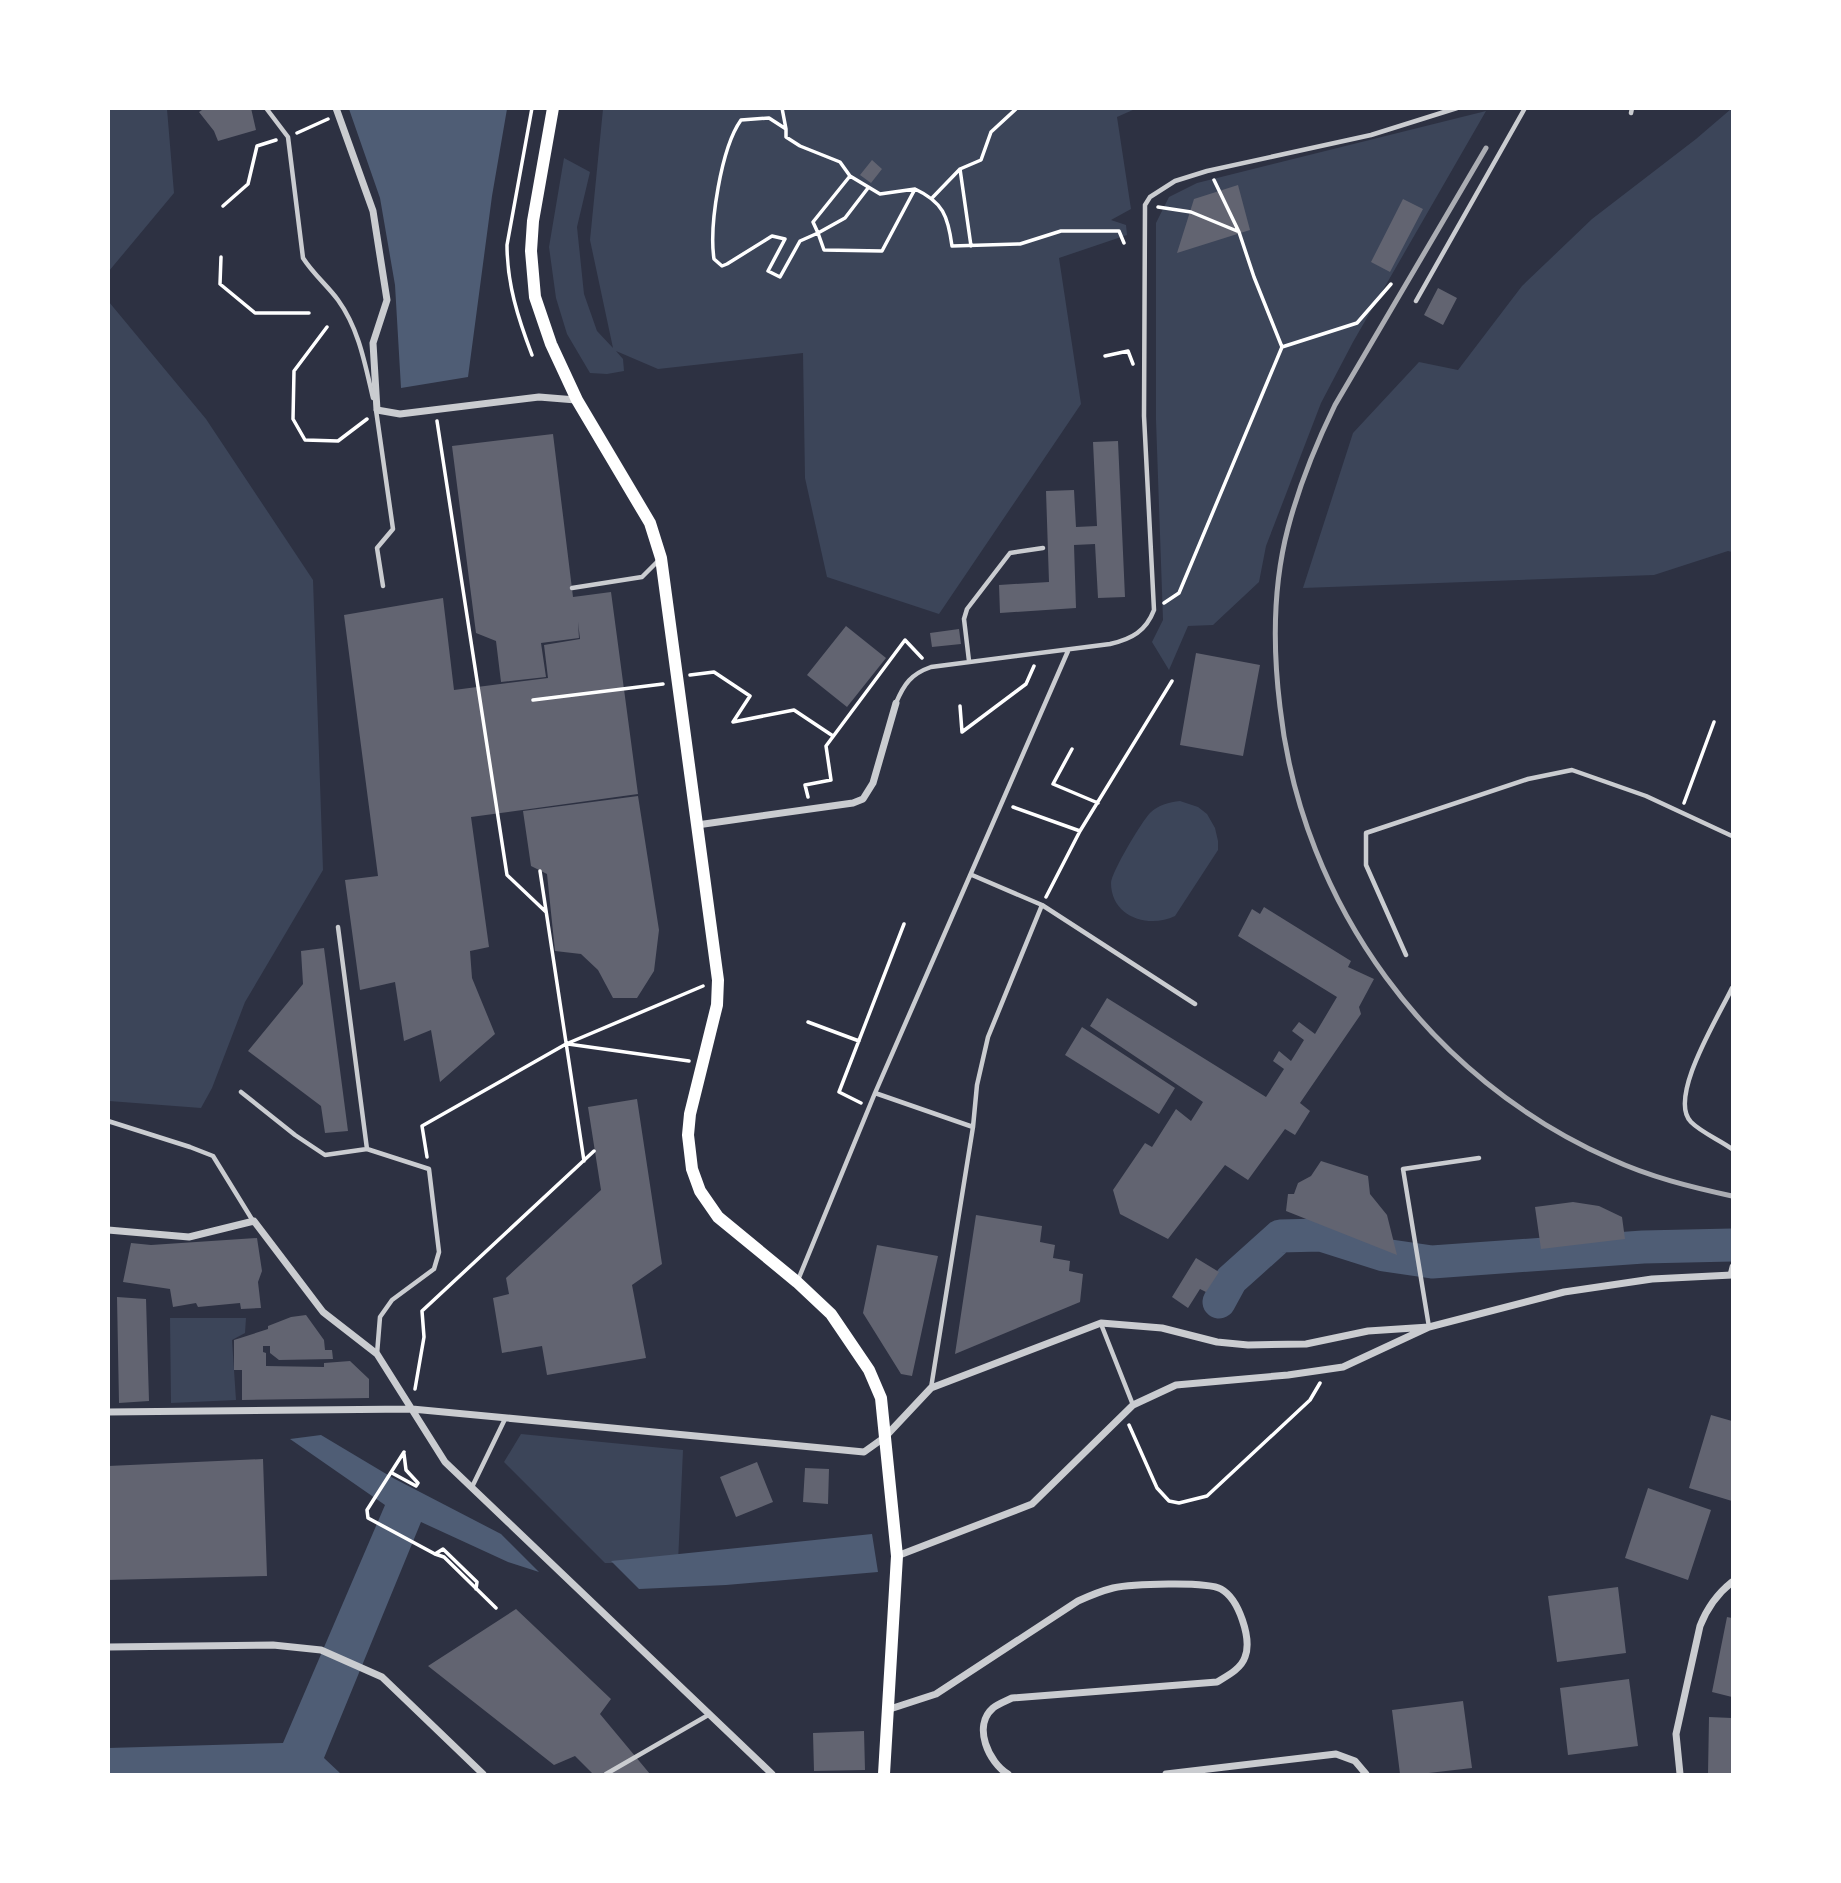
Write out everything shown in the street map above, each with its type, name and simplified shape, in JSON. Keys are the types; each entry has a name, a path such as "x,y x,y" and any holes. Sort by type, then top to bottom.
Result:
{"main road":[{"path":"553,108 533,221 535,297 551,344 577,400 650,523 661,558 718,980 717,1005 690,1114 688,1135 692,1169 700,1191 718,1217 797,1282 831,1314 869,1370 881,1398 897,1556 890,1709 884,1774"}],"street":[{"path":"337,112 373,211 387,300 373,343 377,410 400,414 539,397 577,400"},
{"path":"697,825 853,803 863,799 870,790 896,703"},
{"path":"108,1230 190,1237 254,1221 323,1312 377,1354 445,1462 772,1774"},
{"path":"897,1556 1032,1504 1133,1405 1176,1385 1288,1376 1343,1367 1429,1328 1564,1293 1652,1279 1732,1272"},
{"path":"108,1412 412,1409 864,1452 885,1437 931,1388 1101,1323 1162,1328 1217,1342 1248,1345 1306,1344 1368,1331 1429,1328"},
{"path":"1680,1774 1676,1734 1700,1626 1706,1610 1732,1582"},
{"path":"890,1709 936,1694 1078,1601 1095,1593 1133,1585 1207,1586 1221,1588 1230,1596 1245,1626 1248,1642 1245,1659 1235,1671 1217,1682 1012,1698 994,1707 986,1715 983,1726 984,1740 998,1768 1008,1774"},
{"path":"108,1647 273,1644 321,1650 382,1677 483,1774"},
{"path":"1167,1774 1336,1754 1355,1761 1366,1774"}],"lane":[{"path":"267,108 288,137 303,258 350,318 377,410 393,529 377,548 383,586"},
{"path":"896,703 909,679 918,671 931,667 1110,644 1132,638 1150,621 1154,610 1144,396 1145,205 1150,197 1175,181 1371,135 1457,108"},
{"path":"1416,301 1525,108"},
{"path":"969,662 964,620 971,603 1010,553 1042,548"},
{"path":"572,588 642,578 661,558"},
{"path":"797,1282 875,1093 1068,650"},
{"path":"1406,955 1366,865 1366,832 1528,779 1572,770 1646,796 1732,836"},
{"path":"972,875 1042,905 1195,1004"},
{"path":"931,1388 973,1127 977,1085 988,1037 1042,905"},
{"path":"338,927 367,1149"},
{"path":"1732,988 1694,1065 1684,1101 1691,1122 1732,1149"},
{"path":"241,1092 325,1155 367,1149 429,1169 439,1252 434,1269 391,1300 380,1317 377,1354"},
{"path":"875,1093 973,1127"},
{"path":"108,1121 213,1156 254,1221"},
{"path":"1429,1328 1403,1169 1479,1158"},
{"path":"1101,1323 1133,1405"},
{"path":"471,1487 505,1418"},
{"path":"606,1774 710,1714"}],"path":[{"path":"782,108 786,137 800,146 840,162 850,176 868,188 880,194 915,189 933,197 949,223 952,246 1020,244 1061,231 1119,231 1124,243"},
{"path":"933,197 960,169 981,160 990,132 1017,108"},
{"path":"223,206 248,184 257,146 288,137 337,112"},
{"path":"786,129 769,118 748,118 738,124 721,176 712,242 714,259 722,266 772,236 785,239 768,271 780,277 800,241 845,218 868,188"},
{"path":"960,169 971,246"},
{"path":"1154,610 1179,593 1282,347 1239,232 1210,171"},
{"path":"850,176 813,222 824,250 882,251 915,189"},
{"path":"1145,205 1191,212 1239,232"},
{"path":"221,257 220,284 255,313 309,313"},
{"path":"1282,347 1357,323 1391,284"},
{"path":"327,327 294,372 293,419 305,440 338,441 355,431"},
{"path":"1105,356 1128,351 1144,396"},
{"path":"435,408 507,875 547,912"},
{"path":"811,809 805,785 831,780 827,746 905,640 931,667"},
{"path":"960,706 962,732 1026,684 1039,654"},
{"path":"683,676 714,672 750,696 733,722 794,710 833,736"},
{"path":"1042,905 1080,831 1172,681"},
{"path":"533,700 665,684"},
{"path":"1681,812 1714,722"},
{"path":"1072,748 1054,784 1098,803"},
{"path":"1001,802 1080,831"},
{"path":"540,871 584,1161"},
{"path":"869,1108 839,1092 904,924"},
{"path":"429,1169 422,1126 566,1044 718,980"},
{"path":"808,1022 859,1041"},
{"path":"566,1044 703,1063"},
{"path":"412,1409 424,1337 422,1311 594,1151"},
{"path":"1123,1414 1157,1488 1169,1501 1178,1503 1207,1496 1253,1456 1310,1400 1327,1370"},
{"path":"392,1473 416,1486 418,1483 406,1470 404,1452 366,1510 368,1518 444,1557 496,1608"},
{"path":"435,1554 443,1549 477,1581 477,1589"}],"shaded area":[{"path":"109,108 167,109 174,193 109,271"},
{"path":"349,109 507,109 492,196 468,377 401,388 395,285 380,198"},
{"path":"603,109 1135,109 1117,117 1131,209 1111,220 1126,225 1127,235 1059,258 1081,404 939,614 827,577 805,478 803,353 658,369 616,351 623,359 624,371 590,373 567,334 556,298 549,247 564,158 590,172 577,227 584,294 597,331 613,348 590,240"},
{"path":"1731,109 1732,552 1654,575 1303,588 1353,433 1419,362 1458,370 1522,286 1592,219"},
{"path":"1486,111 1353,342 1321,403 1266,546 1259,582 1213,625 1188,626 1169,670 1152,642 1163,620 1156,420 1156,223 1169,197 1197,183"},
{"path":"109,302 206,419 313,580 323,870 245,1002 212,1088 201,1108 109,1101"},
{"path":"1180,801 1198,807 1207,814 1215,828 1218,850 1175,916 1154,921 1133,917 1117,904 1113,895 1112,877 1150,813 1164,804"},
{"path":"170,1318 246,1318 245,1333 232,1340 236,1400 171,1403"},
{"path":"521,1434 683,1450 678,1563 605,1563 504,1462"},
{"path":"321,1435 393,1478 501,1534 539,1572 508,1562 421,1522 324,1758 341,1774 109,1774 108,1748 283,1743 385,1505 290,1439"},
{"path":"872,1534 878,1572 726,1585 639,1589 611,1561"}],"building":[{"path":"205,108 251,108 256,130 218,141 214,131 199,112"},
{"path":"872,160 882,169 871,183 860,175"},
{"path":"1238,185 1250,230 1177,253 1194,199"},
{"path":"1403,199 1423,209 1390,272 1371,262"},
{"path":"1438,288 1457,298 1443,325 1424,315"},
{"path":"553,434 573,597 611,592 638,794 471,817 489,947 470,951 472,978 495,1034 440,1082 431,1030 404,1041 395,982 360,990 345,880 378,876 344,615 443,598 454,690 548,678 544,645 580,639 578,622 579,638 541,643 546,677 501,682 496,641 476,633 452,446"},
{"path":"1118,441 1125,597 1098,598 1095,544 1074,545 1076,608 1000,613 999,585 1049,582 1046,491 1074,490 1076,527 1097,526 1093,442"},
{"path":"846,626 886,658 847,707 807,675"},
{"path":"959,629 961,644 932,647 930,633"},
{"path":"1196,653 1260,665 1243,756 1180,745"},
{"path":"638,796 659,930 654,971 637,998 613,998 598,970 581,954 555,951 547,874 531,866 523,811"},
{"path":"1264,907 1351,961 1348,967 1374,979 1359,1007 1361,1014 1300,1103 1310,1111 1295,1135 1285,1129 1248,1180 1225,1165 1168,1239 1120,1214 1113,1190 1145,1143 1152,1147 1176,1109 1191,1121 1203,1102 1090,1026 1107,998 1266,1097 1284,1069 1273,1061 1279,1051 1291,1061 1304,1040 1292,1031 1299,1022 1315,1034 1337,997 1238,936 1252,909 1260,914"},
{"path":"324,948 348,1131 325,1133 321,1106 248,1051 303,984 301,951"},
{"path":"1082,1027 1175,1088 1159,1114 1065,1055"},
{"path":"637,1099 662,1264 632,1285 646,1358 547,1375 542,1346 502,1353 493,1298 509,1294 506,1278 601,1190 588,1107"},
{"path":"1321,1161 1368,1176 1370,1194 1387,1215 1397,1255 1286,1211 1288,1194 1294,1194 1298,1183 1311,1176"},
{"path":"1573,1202 1599,1206 1622,1217 1625,1239 1541,1249 1535,1207"},
{"path":"976,1215 1042,1226 1040,1242 1055,1245 1053,1258 1070,1261 1069,1271 1083,1274 1080,1302 955,1354"},
{"path":"257,1238 262,1271 258,1282 261,1308 241,1309 240,1303 198,1307 196,1303 173,1307 170,1289 123,1282 131,1243 151,1245"},
{"path":"877,1245 938,1256 912,1376 901,1374 863,1313"},
{"path":"1196,1258 1219,1272 1206,1292 1200,1289 1188,1308 1172,1297"},
{"path":"117,1297 146,1299 149,1401 119,1403"},
{"path":"306,1315 324,1340 325,1350 332,1350 333,1359 279,1360 270,1353 270,1346 263,1346 266,1366 324,1367 324,1363 350,1361 369,1379 369,1398 242,1400 242,1370 234,1370 234,1340 268,1329 268,1326 291,1317"},
{"path":"1711,1415 1732,1421 1732,1501 1689,1488"},
{"path":"263,1459 267,1576 108,1580 108,1466"},
{"path":"757,1462 773,1502 736,1517 720,1477"},
{"path":"805,1468 829,1469 828,1504 803,1502"},
{"path":"1648,1488 1711,1510 1688,1580 1625,1558"},
{"path":"1618,1587 1626,1653 1557,1662 1548,1596"},
{"path":"516,1609 611,1699 600,1714 650,1774 593,1774 575,1756 554,1765 428,1666"},
{"path":"1727,1617 1732,1618 1732,1697 1712,1692"},
{"path":"1629,1679 1638,1746 1568,1755 1560,1688"},
{"path":"1463,1701 1472,1768 1400,1774 1392,1710"},
{"path":"1709,1717 1732,1718 1732,1774 1708,1774"},
{"path":"864,1731 865,1770 814,1771 813,1733"}],"waterway":[{"path":"1219,1302 1231,1280 1280,1236 1321,1235 1384,1255 1432,1262 1643,1247 1732,1245"}],"railway":[{"path":"1486,148 1335,405 1308,465 1292,512 1279,572 1276,663 1280,707 1293,780 1316,850 1347,916 1386,977 1433,1033 1486,1082 1546,1125 1611,1159 1641,1171 1732,1196"}]}
